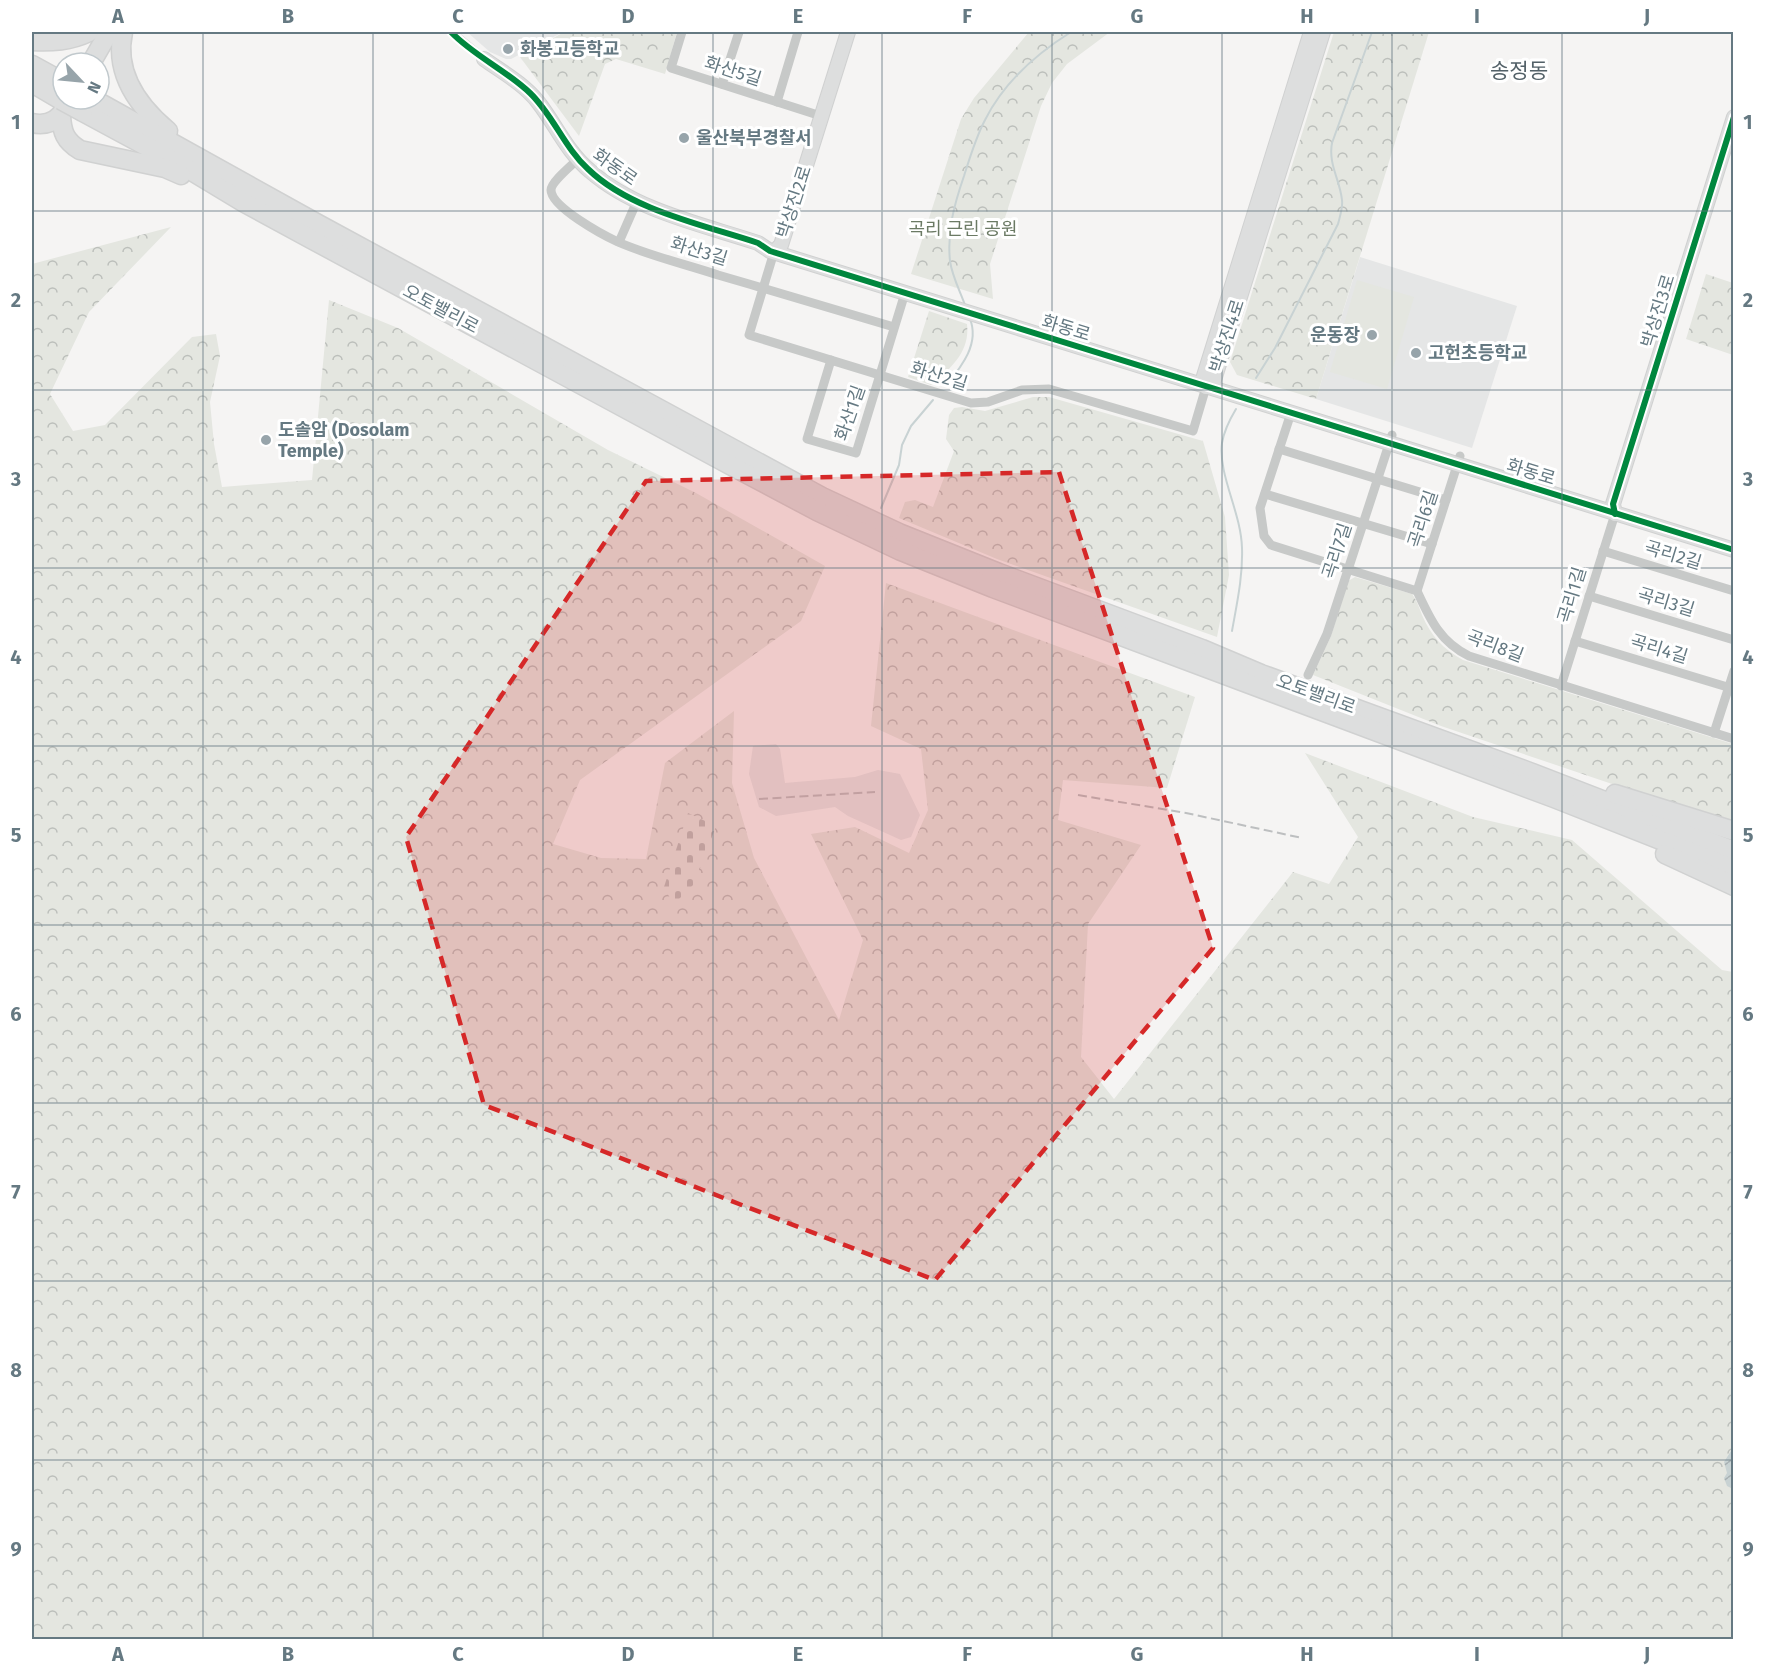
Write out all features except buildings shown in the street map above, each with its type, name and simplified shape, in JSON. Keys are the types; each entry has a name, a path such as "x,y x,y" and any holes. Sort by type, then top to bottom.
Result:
{"highway":[{"path":"32,41 66,40 89,32"},
{"path":"98,51 109,32"},
{"path":"123,32 121,58 132,91 149,115 215,166"},
{"name":"오토밸리로","path":"32,65 51,82"},
{"name":"오토밸리로","path":"32,83 51,92"},
{"path":"32,123 41,125 51,123 62,111"},
{"path":"68,111 62,129 65,137 80,150 165,168 243,202"},
{"name":"오토밸리로","path":"89,111 243,202 274,209"},
{"name":"오토밸리로","path":"94,111 215,166 274,209 785,495 854,520 993,588 1200,656 1734,868"},
{"name":"오토밸리로","path":"1246,676 1506,763 1734,851"},
{"path":"1506,763 1575,781 1734,831"},
{"path":"1554,798 1648,847 1734,886"}],"street":[{"name":"화동로","path":"451,32 518,83 536,100 578,159 590,171 608,185 660,211 1390,439 1734,541"},
{"name":"화산5길","path":"682,32 671,68 817,115"},
{"path":"722,84 739,32"},
{"path":"777,102 798,32"},
{"name":"박상진2로","path":"776,247 817,115 839,32"},
{"name":"박상진2로","path":"817,115 848,32"},
{"name":"박상진4로","path":"1208,381 1311,32"},
{"name":"박상진4로","path":"1208,381 1323,32"},
{"name":"박상진3로","path":"1617,508 1734,117"},
{"name":"박상진3로","path":"1617,508 1734,147"},
{"name":"화산3길","path":"578,159 552,185 553,198 582,222 619,243 894,327"},
{"path":"619,243 638,201"},
{"name":"화동로","path":"776,247 905,293 956,304"},
{"name":"화산2길","path":"776,247 749,335 971,403 988,402 1022,390 1049,388 1193,431 1208,381"},
{"name":"화산1길","path":"831,360 807,439 856,453 905,293"},
{"name":"화동로","path":"1208,381 1291,413 1390,439"},
{"path":"1291,413 1260,513 1264,536 1268,543 1274,547 1418,591"},
{"name":"곡리7길","path":"1308,675 1327,634 1390,439"},
{"path":"1280,449 1446,500"},
{"name":"곡리6길","path":"1418,591 1459,460"},
{"path":"1265,494 1432,544"},
{"name":"화동로","path":"1617,508 1734,550"},
{"name":"곡리1길","path":"1562,686 1617,508"},
{"name":"곡리2길","path":"1603,551 1734,591"},
{"name":"곡리8길","path":"1418,591 1435,628 1449,645 1458,651 1479,660 1734,739"},
{"name":"곡리3길","path":"1589,596 1734,640"},
{"name":"곡리4길","path":"1575,641 1731,689"},
{"path":"1714,733 1731,689 1734,671"}],"highlighted area":[{"path":"1059,472 1213,948 935,1280 484,1105 406,837 646,481"}],"shaded area":[{"name":"화봉고등학교","path":"467,32 563,32 511,59 506,59 490,52"},
{"name":"고헌초등학교","path":"1360,257 1517,306 1472,448 1316,399"},
{"path":"776,744 780,749 785,783 855,777 878,770 900,774 920,815 911,837 901,840 848,816 835,807 776,816 759,807 749,774 753,746"}],"green space":[{"path":"564,32 677,32 665,74 616,59 605,64 579,136 520,57"},
{"name":"곡리 근린 공원","path":"1029,32 1110,32 1067,64 1052,83 1041,106 990,264 993,299 911,274 961,119 974,98"},
{"path":"1334,32 1429,32 1316,399 1237,375 1230,362"},
{"path":"171,227 89,312 50,394 73,431 105,425 192,337 216,334 220,356 210,402 214,444 222,487 312,480 329,300 398,328 608,450 696,493 825,566 801,621 580,780 553,844 601,858 646,859 665,763 734,711 732,783 754,858 839,1020 863,940 811,834 855,827 909,853 928,810 921,749 871,726 886,583 1195,697 1167,788 1063,780 1058,820 1141,845 1088,924 1081,1057 1114,1099 1293,872 1329,884 1358,837 1305,753 1473,817 1572,840 1722,970 1733,972 1733,1639 32,1639 32,264"},
{"path":"1706,274 1733,283 1733,355 1686,339"},
{"name":"운동장","path":"1357,280 1414,297 1387,389 1330,372"},
{"path":"929,311 967,324 966,342 959,357 931,385 908,377"},
{"path":"1033,397 1049,397 1203,441 1225,517 1229,575 1217,637 997,559 899,518 905,502 915,500 933,507 954,451 946,439 949,415 954,408 985,411"},
{"path":"1355,577 1412,594 1434,636 1449,651 1463,660 1733,744 1733,825 1441,726 1313,675 1331,636 1348,581"},
{"path":"688,813 716,826 694,884 677,901 671,900 664,887"}],"water":[{"path":"1733,1451 1733,1489 1727,1486 1724,1478 1727,1473 1724,1462"}],"waterway":[{"path":"965,305 954,278 949,250 952,218 957,197 976,140 993,106 1011,81 1033,59 1071,32"},
{"path":"1256,378 1275,348 1338,224 1342,200 1333,165 1332,143 1372,32"},
{"path":"946,386 963,363 971,346 973,337 970,319"},
{"path":"881,508 899,465 902,445 911,426 933,400"},
{"path":"1232,631 1241,579 1242,548 1238,521 1223,468 1222,443 1229,421 1236,409"}],"railway":[{"path":"759,799 875,792"},
{"path":"1078,795 1186,813 1302,838"}],"cycle path":[{"path":"451,32 530,93 588,169 625,195 668,215 758,243 770,251 1734,550"},
{"path":"1615,514 1613,504 1734,117"}],"place":[{"name":"화봉고등학교","path":"508,49"},
{"name":"울산북부경찰서","path":"684,138"},
{"name":"운동장","path":"1372,335"},
{"name":"고헌초등학교","path":"1416,353"},
{"name":"도솔암 (Dosolam Temple)","path":"266,440"}],"district":[{"name":"송정동","path":"1519,71"}]}
